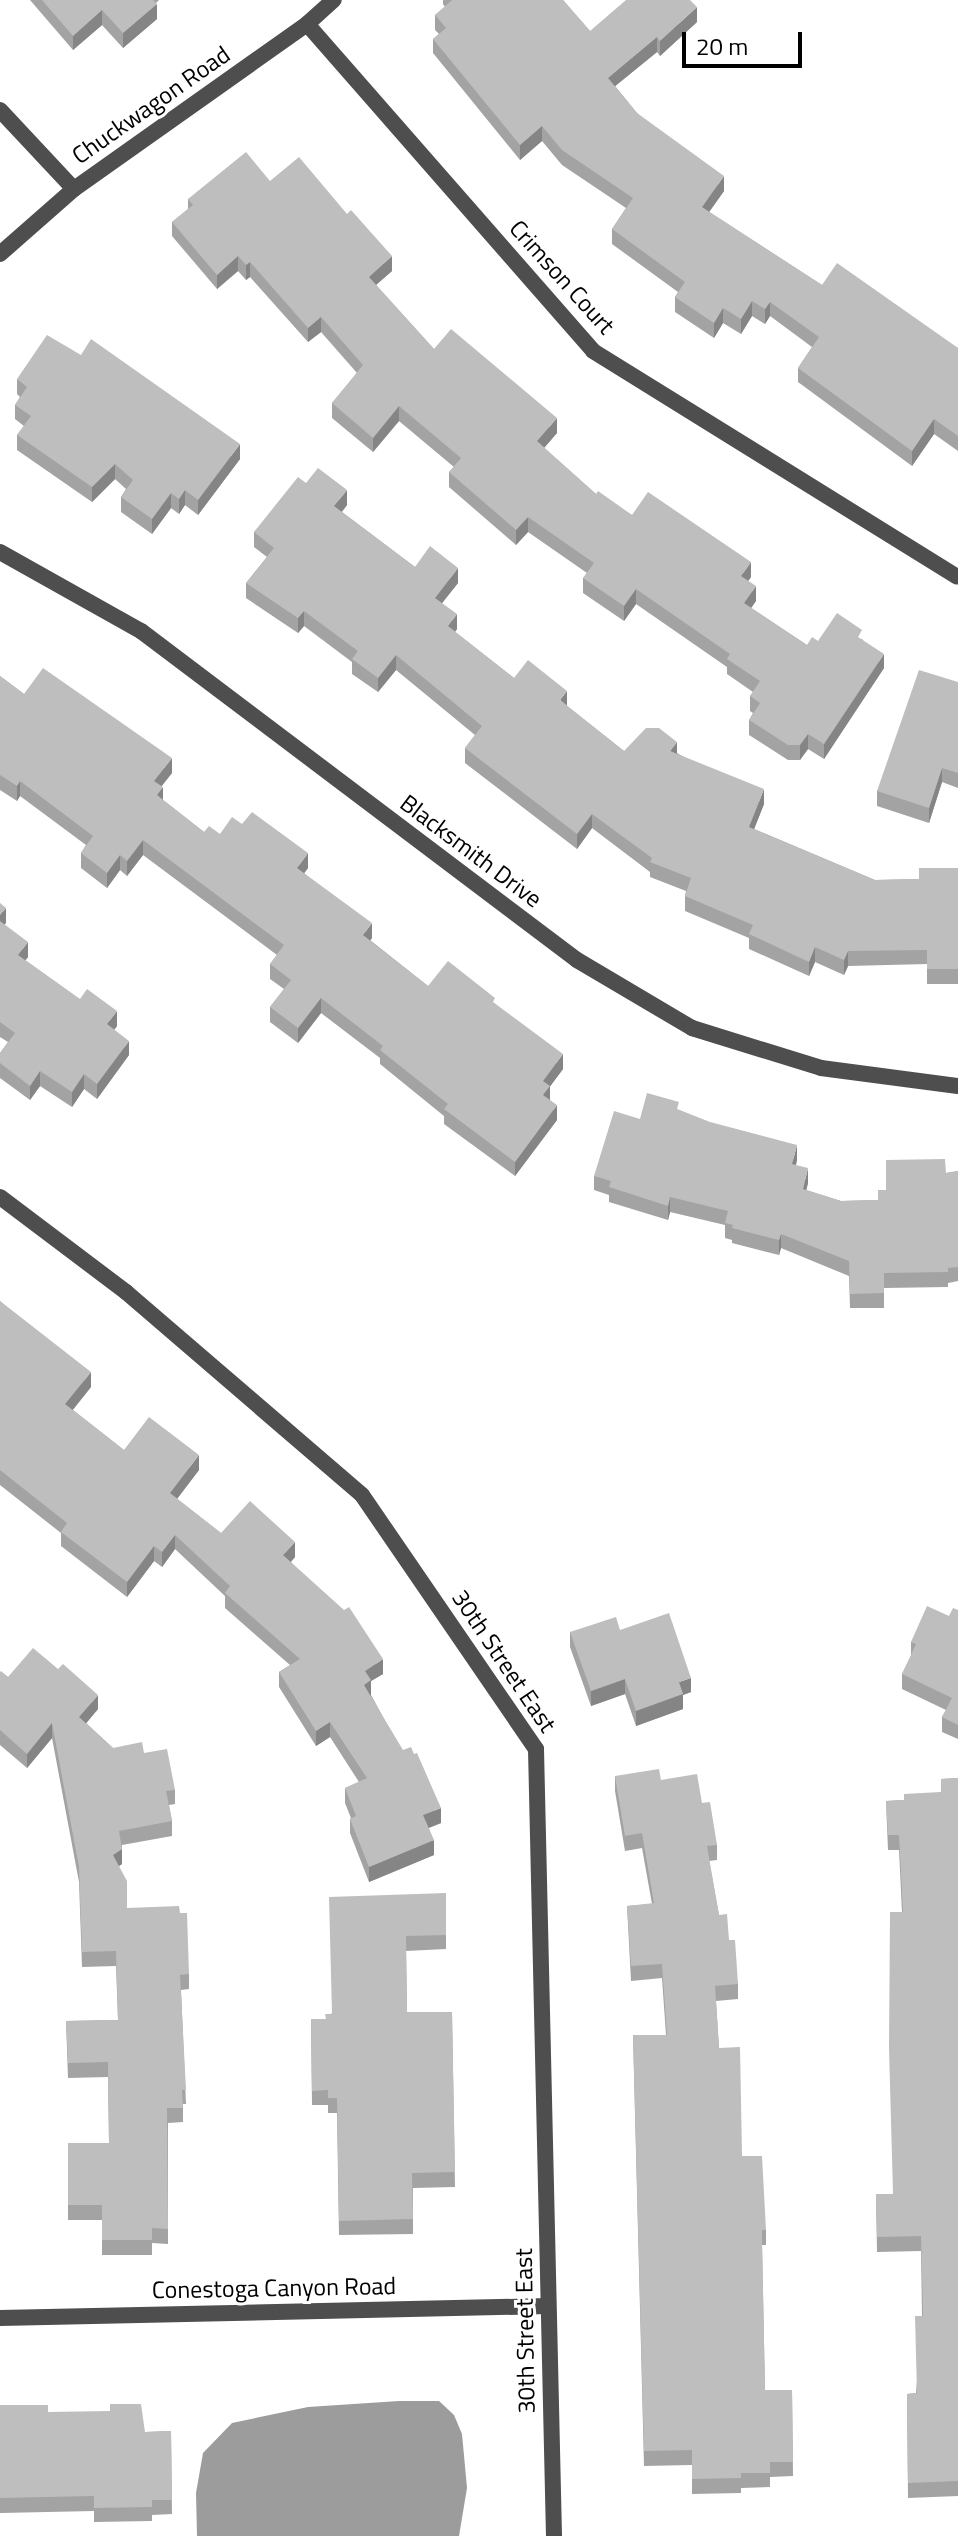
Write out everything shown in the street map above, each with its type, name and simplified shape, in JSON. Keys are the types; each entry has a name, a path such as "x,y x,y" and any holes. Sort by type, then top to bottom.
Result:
{"street":[{"name":"Chuckwagon Road","path":"0,254 74,189 307,24 334,0"},
{"name":"Crimson Court","path":"307,24 593,351 957,577"},
{"path":"0,110 74,189"},
{"name":"Blacksmith Drive","path":"0,552 141,631 577,960 692,1028 821,1068 958,1086"},
{"name":"30th Street East","path":"0,1197 126,1292 362,1495 536,1749 554,2536"},
{"name":"Conestoga Canyon Road","path":"0,2318 548,2306"}],"shaded area":[{"path":"439,2401 454,2415 462,2434 467,2488 459,2536 197,2536 196,2493 203,2453 232,2423 308,2407"}],"building":[{"path":"42,0 153,0 157,4 123,33 102,10 73,36"},
{"path":"452,0 563,0 590,31 626,0 690,0 697,7 660,41 657,37 608,78 637,113 724,176 702,207 822,285 837,263 958,348 958,436 934,419 912,451 798,368 819,337 770,302 765,309 752,301 741,319 723,308 714,323 675,297 685,282 612,229 633,198 562,150 542,126 520,145 433,39 446,28 435,15"},
{"path":"246,152 270,181 299,157 347,214 351,210 392,256 369,277 434,349 451,329 557,418 537,441 596,494 598,491 632,515 648,492 751,562 741,576 756,586 744,603 807,645 812,637 818,641 837,613 862,630 858,637 884,654 824,744 808,734 800,745 788,745 749,720 760,703 750,696 760,681 727,659 730,654 636,589 624,606 583,578 594,563 528,517 516,530 449,472 461,458 399,406 373,438 332,403 363,365 321,317 308,328 250,262 246,265 238,256 217,275 172,222 193,205 188,199"},
{"path":"47,335 81,355 91,339 240,444 198,500 185,490 179,499 171,493 152,519 121,497 133,480 115,464 92,487 17,435 31,416 15,405 27,387 17,379"},
{"path":"318,468 347,490 334,506 415,567 430,546 458,568 435,598 457,614 448,626 514,678 528,660 567,691 560,700 624,751 646,728 659,728 677,742 670,751 764,789 749,827 875,880 919,879 919,868 958,868 958,969 927,969 927,950 848,951 844,960 815,947 809,962 749,934 753,925 685,896 691,878 650,862 652,858 592,814 577,834 465,748 482,726 396,655 378,678 352,659 358,651 304,611 298,618 246,583 274,548 254,532 298,477 306,483"},
{"path":"43,668 172,758 154,781 163,787 157,795 204,832 209,826 220,834 232,817 242,824 252,812 308,853 297,868 372,923 363,935 428,986 448,961 495,998 493,1002 563,1054 543,1081 550,1086 543,1095 557,1105 515,1162 444,1109 448,1104 380,1050 383,1046 321,998 298,1028 270,1007 291,980 270,964 284,945 143,840 127,861 120,855 107,873 81,853 93,836 20,781 17,786 0,775 0,676 24,694"},
{"path":"919,670 958,682 958,773 942,768 929,808 877,791"},
{"path":"0,921 28,942 18,955 80,999 87,989 117,1011 107,1024 129,1041 97,1084 84,1074 72,1092 40,1071 30,1086 0,1063 0,1053 15,1033 0,1022"},
{"path":"647,1093 679,1102 677,1109 710,1122 797,1145 792,1164 808,1168 803,1189 841,1201 878,1200 878,1190 886,1190 886,1160 945,1159 946,1173 958,1171 958,1267 948,1268 948,1272 884,1273 884,1293 850,1294 849,1261 781,1234 779,1240 732,1228 733,1225 725,1223 728,1211 670,1197 668,1206 609,1187 611,1181 594,1176 614,1111 640,1119"},
{"path":"0,1301 91,1372 65,1404 124,1450 149,1417 199,1455 170,1493 221,1533 250,1501 295,1542 283,1555 344,1610 349,1607 383,1659 365,1671 371,1680 364,1685 403,1750 411,1747 414,1754 417,1753 441,1808 423,1815 434,1840 369,1867 350,1819 356,1816 345,1788 367,1778 330,1722 316,1731 279,1672 300,1659 225,1593 230,1586 175,1535 162,1552 154,1546 127,1582 61,1532 67,1523 0,1470"},
{"path":"927,1606 949,1616 953,1608 958,1610 958,1725 942,1717 952,1698 902,1674 916,1644 911,1642"},
{"path":"669,1613 691,1678 679,1682 683,1694 636,1711 625,1679 591,1691 570,1632 616,1617 620,1630"},
{"path":"33,1648 58,1669 63,1664 98,1695 79,1717 113,1748 142,1742 144,1753 167,1749 175,1790 166,1791 172,1821 119,1831 122,1849 113,1855 127,1881 127,1908 179,1906 180,1913 187,1913 189,1974 180,1975 186,2090 182,2090 183,2108 167,2108 168,2229 152,2228 152,2240 102,2240 102,2205 68,2205 68,2143 109,2143 108,2062 68,2063 66,2021 118,2020 116,1951 82,1952 79,1867 52,1723 27,1754 0,1730 0,1672 8,1677"},
{"path":"659,1769 661,1780 697,1774 702,1803 710,1802 717,1845 707,1846 719,1915 727,1914 729,1940 735,1940 738,1984 715,1986 719,2048 740,2047 742,2156 762,2156 766,2230 762,2230 765,2390 792,2390 793,2462 770,2462 770,2473 741,2473 741,2478 692,2479 692,2450 644,2451 633,2035 667,2035 662,1964 631,1966 627,1906 654,1903 642,1833 625,1836 615,1776"},
{"path":"958,1778 958,2481 908,2483 907,2394 917,2393 915,2316 923,2316 921,2236 877,2237 876,2194 893,2194 889,2048 890,1912 903,1912 899,1835 888,1835 886,1801 904,1800 904,1794 941,1792 941,1779"},
{"path":"446,1893 446,1935 406,1936 407,2012 452,2012 455,2172 412,2173 413,2219 339,2221 337,2098 328,2098 328,2090 312,2091 311,2019 326,2019 325,2014 332,2014 329,1897"},
{"path":"110,2404 141,2404 145,2432 171,2431 172,2500 152,2500 152,2507 94,2508 94,2496 0,2498 0,2405 48,2405 48,2412 110,2411"}]}
